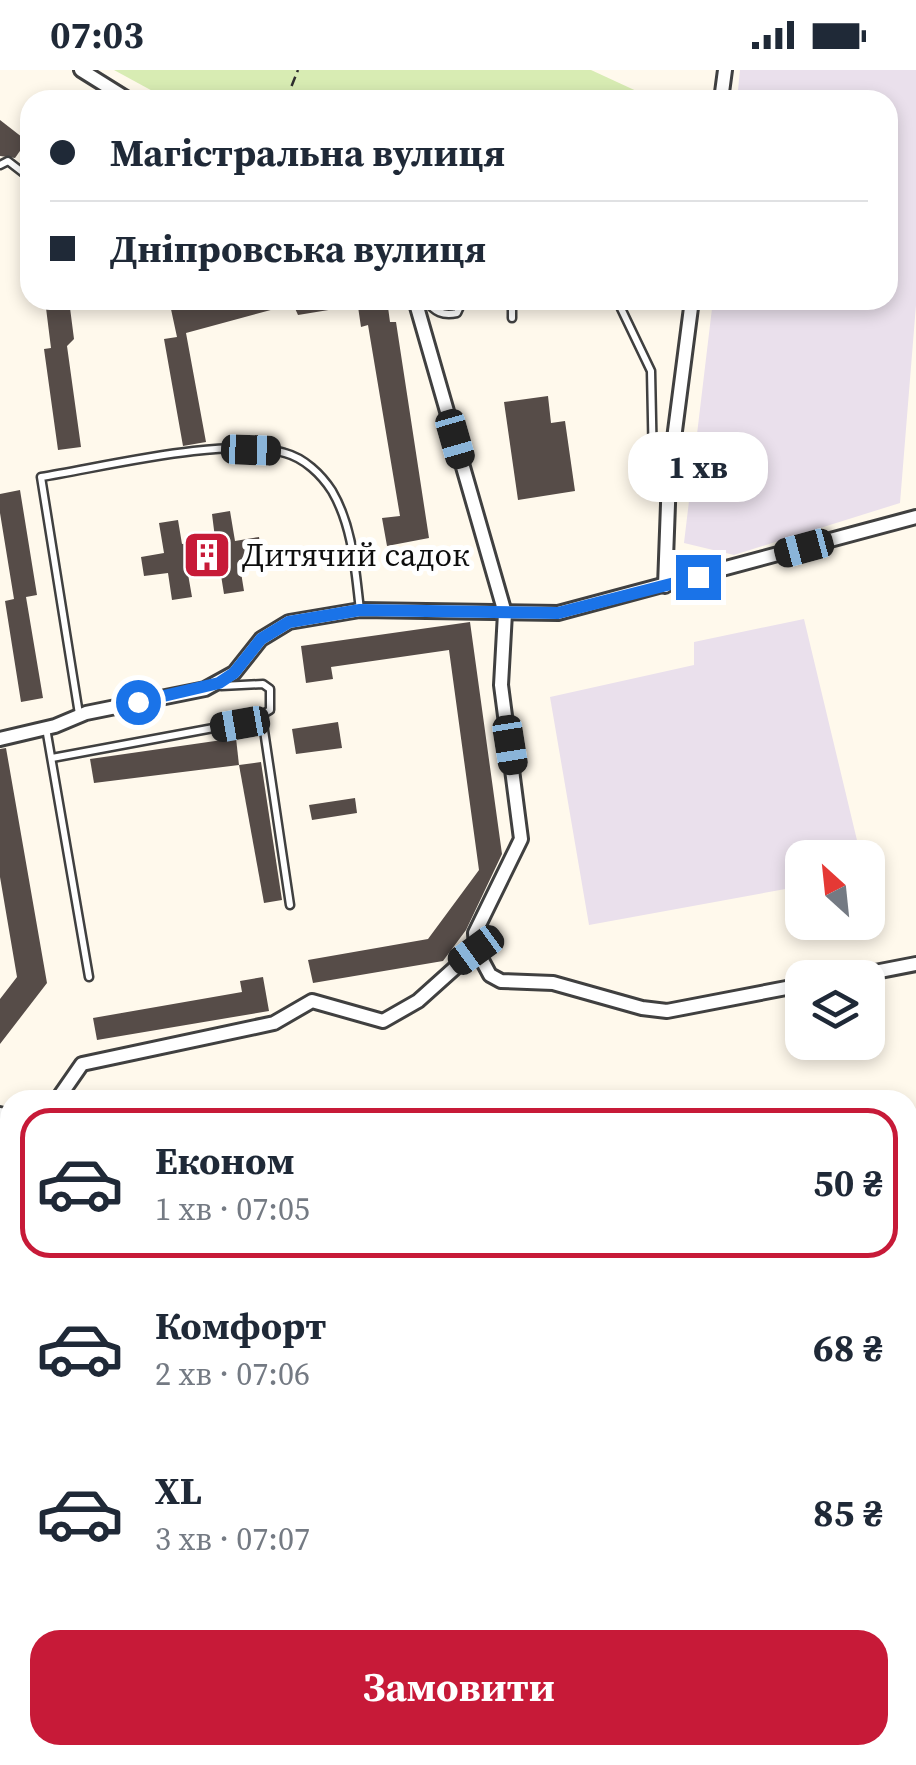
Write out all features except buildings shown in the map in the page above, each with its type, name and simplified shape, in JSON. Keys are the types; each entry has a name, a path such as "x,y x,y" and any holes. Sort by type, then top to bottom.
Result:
{"street":[{"path":"81,70 113,90"},
{"path":"417,310 505,613 502,684 521,839 474,932 476,950 490,975 501,982 553,983 667,1011 785,988"},
{"path":"665,586 669,478 691,310"},
{"path":"0,739 79,716 205,688 234,673 273,630 289,622 360,610 558,613 916,517"},
{"path":"64,1090 82,1064 274,1023 312,1001 383,1021 418,1001 476,950"},
{"path":"885,970 916,964"}],"lane":[{"path":"512,310 512,318"},
{"path":"622,310 651,371 653,466"},
{"path":"79,716 41,477 226,450 275,451 297,457 322,478 340,507 350,538 360,610"},
{"path":"205,688 263,684 273,700 262,717 290,905"},
{"path":"52,758 262,717"},
{"path":"46,728 89,977"}],"shaded area":[{"path":"740,70 916,70 916,305 900,503 734,555 684,543 712,310 898,310 898,90 738,90"},
{"path":"804,619 857,840 785,840 785,889 589,925 550,697 694,665 694,642"}],"green space":[{"path":"114,70 591,70 634,90 151,90"}],"place":[{"name":"Дитячий садок","path":"207,555"}],"route":[{"path":"138,702 219,683 234,673 261,639 289,622 360,610 558,613 698,577"}]}
